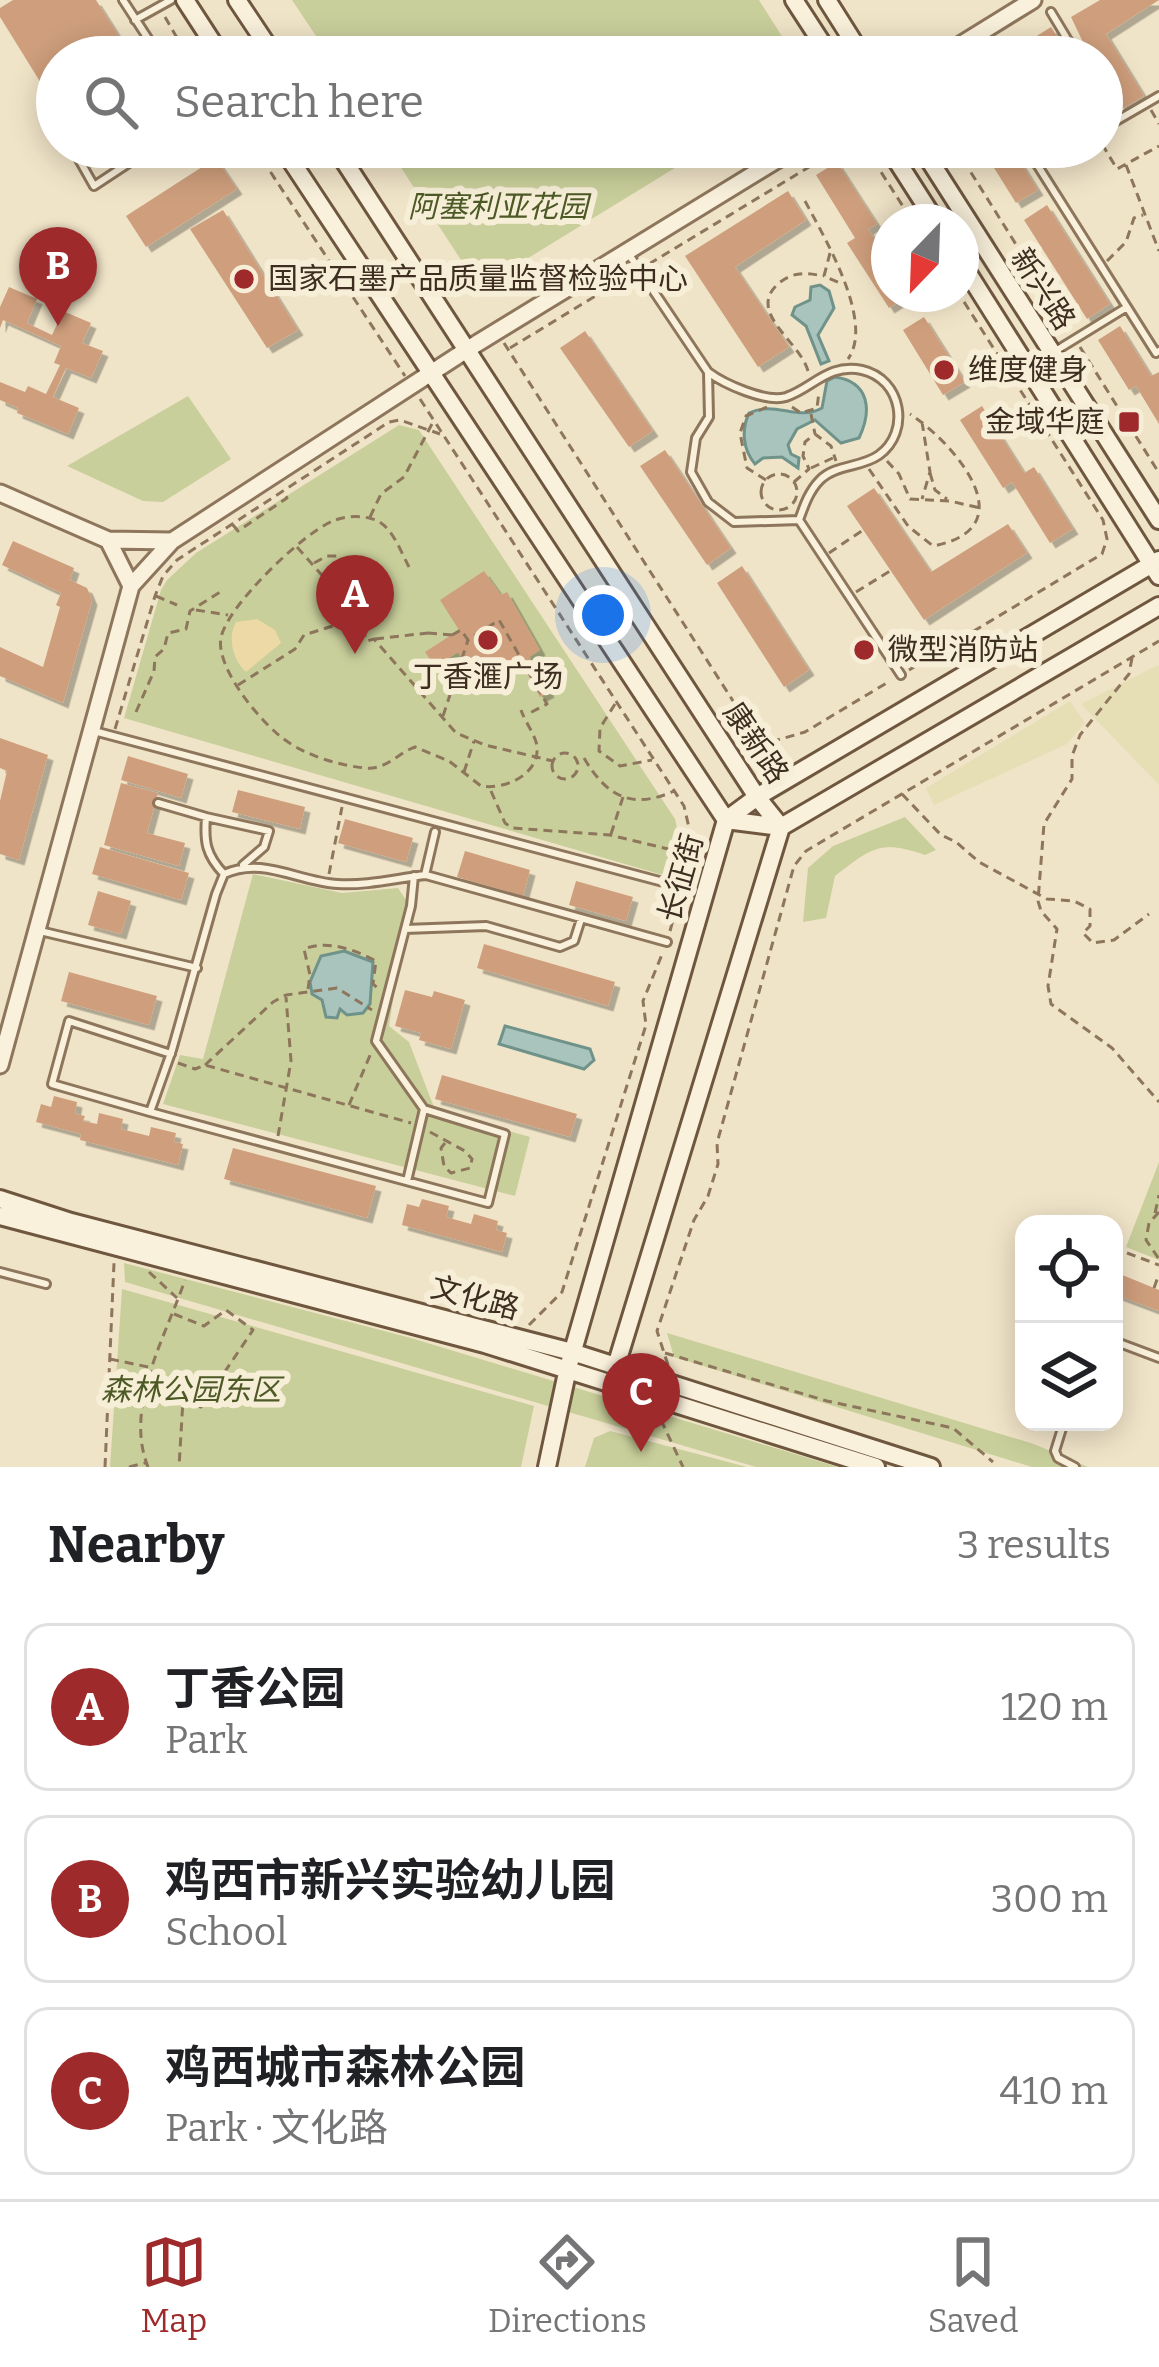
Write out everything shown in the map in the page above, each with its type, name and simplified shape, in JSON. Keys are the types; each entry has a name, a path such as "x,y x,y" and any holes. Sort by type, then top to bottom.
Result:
{"main road":[{"path":"185,0 209,36"},
{"path":"238,0 261,36"},
{"path":"794,0 817,36"},
{"path":"827,0 850,36"},
{"path":"296,168 726,820"},
{"name":"康新路","path":"348,168 781,827"},
{"path":"901,168 924,204"},
{"name":"新兴路","path":"934,168 1159,520"},
{"name":"新兴路","path":"979,290 1157,567"},
{"name":"长征街","path":"547,1467 567,1362 726,820 757,797 1157,567"},
{"path":"616,1366 781,827 1159,606"},
{"name":"康新路","path":"726,820 781,827"},
{"name":"文化路","path":"0,1199 71,1222 515,1337 567,1362 616,1366 931,1467"},
{"name":"文化路","path":"0,1216 567,1362 876,1467"}],"street":[{"path":"975,36 1033,0"},
{"path":"0,1064 130,586 172,541 468,349 764,168"},
{"path":"0,493 107,540 172,541"},
{"path":"107,540 130,586"}],"lane":[{"path":"123,0 146,36"},
{"path":"136,20 171,0"},
{"path":"1051,12 1065,36"},
{"path":"1123,117 1159,96"},
{"path":"84,168 94,186 121,168"},
{"path":"1040,168 1156,353 1159,351"},
{"path":"627,252 708,372 741,390 785,397 840,370 867,371 887,385 899,407 899,427 890,446 865,463 836,469 821,479 799,520"},
{"path":"1052,353 1127,307"},
{"path":"708,372 709,417 697,438 691,472 709,502 734,522 799,520"},
{"path":"799,520 901,675"},
{"path":"91,731 682,887"},
{"path":"150,1112 224,874 264,847 268,831 158,803"},
{"path":"206,817 204,843 224,874"},
{"path":"425,875 435,832"},
{"path":"243,865 339,884 425,875 667,942"},
{"path":"171,1054 69,1021 52,1084 488,1203 505,1133 424,1109 376,1041 414,876"},
{"path":"405,929 486,926 560,947 574,940 580,919"},
{"path":"37,930 197,968"},
{"path":"407,1181 424,1109"},
{"path":"0,1272 46,1284"},
{"path":"1123,1344 1159,1358"},
{"path":"1061,1431 1054,1451 1075,1467"}],"path":[{"path":"161,5 174,36"},
{"path":"1147,104 1159,124"},
{"path":"1123,166 1159,146"},
{"path":"1126,164 1159,251"},
{"path":"268,168 684,806 693,845 667,942 643,1001 646,1025 562,1292 515,1337"},
{"path":"509,349 807,168"},
{"path":"878,168 901,204"},
{"path":"968,168 1159,472"},
{"path":"805,201 846,286 857,326 854,350 840,370"},
{"path":"1101,266 1126,242 1134,218 1143,215"},
{"path":"824,276 830,251"},
{"path":"766,479 747,468 740,433 746,416 785,397 801,413 811,412 818,408 821,396 794,341 770,320 767,306 772,290 785,278 803,272 846,286"},
{"path":"497,331 742,715 774,740 805,733 1102,554 1107,539 1103,520 970,312"},
{"path":"865,463 908,526 933,546 954,542 974,526 982,508 976,485 932,426 899,407"},
{"path":"811,412 815,434 831,446 836,469"},
{"path":"113,736 154,596 177,560 389,422 400,420 445,436"},
{"path":"369,519 381,494 404,477 434,420"},
{"path":"922,422 935,490 950,501"},
{"path":"809,469 803,456 805,442 815,434"},
{"path":"880,454 899,474 910,499 982,508"},
{"path":"793,482 835,457"},
{"path":"922,501 930,472"},
{"path":"777,474 793,482 795,500 787,508 776,510 760,495 766,479 777,474"},
{"path":"409,566 387,528 369,519 333,520 313,531 230,615 220,637 220,652 238,686 267,724 289,743 365,768 384,766 416,747 448,761 473,783 490,788 523,776 536,757 536,739 522,714 547,704 500,620 468,640 443,716"},
{"path":"823,557 863,530"},
{"path":"297,547 353,610 367,641 428,633 452,635 461,630 468,640"},
{"path":"313,565 327,556 339,556"},
{"path":"849,597 890,571"},
{"path":"136,712 168,633 186,629 193,609 220,592"},
{"path":"154,596 177,604"},
{"path":"193,609 230,615"},
{"path":"238,686 295,649 304,635 339,624 353,610"},
{"path":"374,639 456,733 553,761 563,754 576,762"},
{"path":"675,1385 657,1331 718,1164 717,1143 794,866 806,850 1159,641"},
{"path":"1132,656 1129,674 1080,735 1072,756 1072,779 1044,824 1040,896 1041,911 1057,929 1048,986 1051,1004 1112,1048 1159,1102"},
{"path":"599,751 600,728 616,702"},
{"path":"463,774 474,740"},
{"path":"576,762 599,751"},
{"path":"599,751 620,766 653,759"},
{"path":"584,758 602,782 624,796 641,802 674,791"},
{"path":"553,761 554,787"},
{"path":"557,777 573,776 576,762"},
{"path":"365,768 374,764"},
{"path":"490,788 505,824 518,829 610,835 691,855"},
{"path":"901,793 941,835 979,862 1040,896 1074,901 1090,909 1090,926 1083,933 1093,943 1114,940 1149,914"},
{"path":"610,835 624,796"},
{"path":"327,882 344,797"},
{"path":"518,829 520,820"},
{"path":"308,991 304,950 311,945 349,946 376,961 373,984 390,992"},
{"path":"171,1054 173,1062 195,1069 205,1065 286,995 337,988 368,1008"},
{"path":"277,1145 291,1061 286,995"},
{"path":"349,1106 376,1041"},
{"path":"205,1065 420,1125 465,1150 472,1159 461,1196"},
{"path":"445,1143 443,1166 452,1173 465,1171"},
{"path":"1159,1196 1146,1240 1159,1262"},
{"path":"122,1251 179,1300"},
{"path":"105,1467 122,1251"},
{"path":"1127,1253 1159,1262"},
{"path":"129,1467 147,1465 140,1447 139,1412 190,1268"},
{"path":"1154,1288 1159,1274"},
{"path":"149,1384 201,1407 253,1330 226,1310 204,1326 174,1314"},
{"path":"664,1354 827,1401 953,1428 992,1462"},
{"path":"110,1359 154,1369"},
{"path":"179,1467 183,1400"},
{"path":"661,1420 683,1467"}],"shaded area":[{"path":"1159,667 1159,785 1081,704"},
{"path":"1070,701 1085,723 1067,744 934,805 926,788"}],"green space":[{"path":"292,0 759,0 782,36 316,36"},
{"name":"阿塞利亚花园","path":"401,168 675,168 494,279 470,274"},
{"path":"188,396 231,459 163,502 143,501 67,466"},
{"path":"399,425 419,430 675,819 679,838 666,876 124,718 167,580 196,553"},
{"path":"905,817 936,850 925,855 886,847 867,853 835,876 826,918 803,922 808,868 833,846"},
{"path":"253,874 342,893 398,888 408,903 389,1026 409,1042 435,1110 530,1137 515,1196 163,1104 180,1055 203,1059"},
{"path":"1159,1162 1159,1260 1126,1247"},
{"path":"124,1263 411,1338 838,1467 756,1467 125,1282"},
{"name":"森林公园东区","path":"122,1289 534,1406 521,1467 110,1467"},
{"path":"667,1333 1034,1444 1088,1467 1032,1467 674,1357"},
{"path":"610,1431 747,1467 585,1467 594,1438"}],"sand":[{"path":"257,619 275,630 281,643 246,672 235,655 232,635 236,622"}],"water":[{"path":"820,285 829,291 834,308 818,335 829,361 821,364 806,326 792,315 795,307 810,300 811,287"},
{"path":"835,377 855,385 865,399 866,418 859,438 841,443 815,420 797,429 788,445 799,458 798,468 782,457 763,458 755,464 744,440 749,413 768,409 813,412 822,408 827,381"},
{"path":"344,951 373,962 370,1004 363,1013 347,1015 340,1009 337,1018 326,1017 310,982 321,956"},
{"path":"505,1026 590,1049 594,1060 584,1069 499,1044"}],"building":[{"path":"13,0 96,0 119,36 36,36 36,75 0,17 0,8"},
{"path":"1100,0 1159,0 1107,36 1080,36 1071,17"},
{"path":"1051,27 1057,36 1037,36"},
{"path":"1123,62 1144,96 1123,108"},
{"name":"国家石墨产品质量监督检验中心","path":"200,168 223,168 237,189 146,247 126,216"},
{"path":"827,168 841,168 871,215 871,280 847,243 855,238 816,175"},
{"path":"994,168 1024,168 1038,190 1016,203"},
{"path":"788,191 806,220 735,267 789,347 758,367 685,256"},
{"path":"1047,205 1110,304 1087,319 1024,220"},
{"name":"国家石墨产品质量监督检验中心","path":"223,210 298,330 267,348 190,229"},
{"path":"9,287 37,299 27,323 52,335 63,311 91,323 82,343 103,351 91,378 66,368 53,397 79,408 68,434 17,413 18,408 0,400 0,382 46,394 60,365 54,363 61,346 3,320 0,328 0,307"},
{"path":"924,317 965,382 943,395 903,330"},
{"path":"1120,326 1151,376 1159,372 1159,424 1136,386 1129,390 1098,340"},
{"path":"585,331 653,431 629,447 560,348"},
{"path":"982,406 1024,473 1034,467 1073,529 1050,543 1012,482 1003,488 960,420"},
{"path":"665,450 731,548 707,565 640,466"},
{"path":"874,488 931,572 1008,524 1027,553 924,620 847,506"},
{"path":"13,541 74,568 70,580 87,588 92,600 63,703 0,676 0,647 43,667 60,607 56,605 61,593 2,565"},
{"path":"742,566 809,670 784,687 717,583"},
{"name":"丁香滙广场","path":"484,571 501,595 507,592 540,650 529,657 549,692 540,697 520,660 491,679 480,660 468,667 458,652 435,667 425,652 459,630 440,600"},
{"path":"0,738 48,755 19,860 0,854 0,801 7,771 0,768"},
{"path":"128,756 188,774 181,798 121,780"},
{"path":"121,783 158,793 147,833 185,843 179,866 104,845"},
{"path":"238,790 305,807 300,829 232,812"},
{"path":"345,819 413,838 406,862 338,843"},
{"path":"100,847 189,873 181,900 92,874"},
{"path":"465,851 530,870 523,896 457,877"},
{"path":"576,881 633,897 626,921 569,905"},
{"path":"98,891 131,901 121,934 88,925"},
{"path":"484,944 615,982 608,1006 477,968"},
{"path":"69,972 157,996 149,1025 61,1001"},
{"path":"405,990 432,997 434,991 465,1000 451,1049 419,1040 421,1033 395,1026"},
{"path":"442,1075 577,1114 570,1137 435,1099"},
{"path":"54,1096 77,1102 75,1114 85,1116 83,1121 97,1124 99,1113 123,1119 121,1129 149,1136 151,1127 176,1133 174,1142 183,1144 178,1165 80,1140 81,1134 36,1122 41,1104 51,1107"},
{"path":"233,1148 376,1186 367,1218 224,1179"},
{"path":"422,1199 449,1206 446,1217 471,1224 474,1214 498,1221 496,1230 507,1233 502,1252 402,1225 407,1204 419,1207"},
{"path":"1123,1275 1159,1290 1159,1311 1123,1297"}],"place":[{"name":"国家石墨产品质量监督检验中心","path":"244,279"},
{"name":"鸡西市新兴实验幼儿园","path":"58,326"},
{"name":"维度健身","path":"944,370"},
{"name":"金域华庭","path":"1129,422"},
{"name":"丁香滙广场","path":"488,640"},
{"name":"微型消防站","path":"864,650"},
{"name":"丁香公园","path":"355,654"},
{"name":"鸡西城市森林公园","path":"641,1452"}]}
